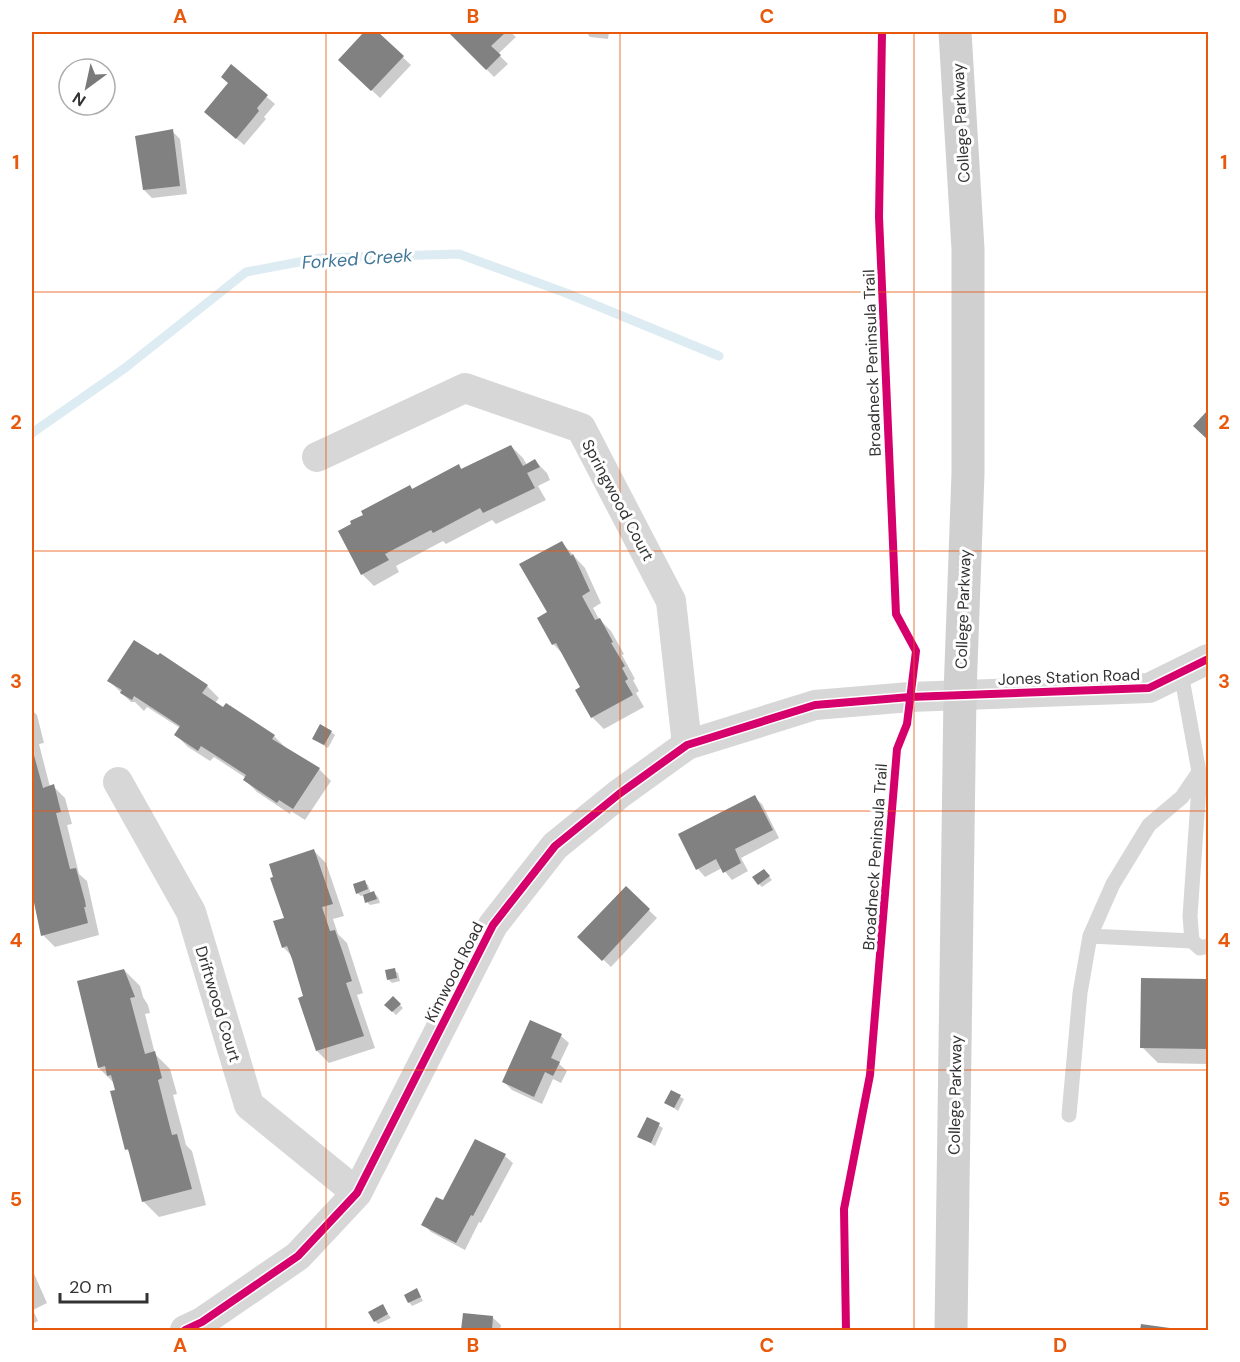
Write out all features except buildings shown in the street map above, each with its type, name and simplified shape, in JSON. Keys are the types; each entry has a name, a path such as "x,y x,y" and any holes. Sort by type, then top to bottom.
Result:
{"main road":[{"name":"College Parkway","path":"951,1330 960,694 968,473 968,249 954,32"}],"street":[{"name":"Springwood Court","path":"317,457 465,388 580,428 671,601 687,745"},
{"name":"Jones Station Road","path":"960,694 1149,688 1209,659"},
{"name":"Kimwood Road","path":"186,1330 202,1322 298,1256 357,1193 493,925 555,846 619,794 687,745 815,705 960,694"},
{"name":"Driftwood Court","path":"118,782 191,912 249,1105 357,1193"}],"lane":[{"path":"1181,673 1204,770 1198,806 1190,916 1192,941"},
{"path":"1069,1115 1080,993 1090,936 1113,884 1149,825 1182,797 1204,770"},
{"path":"1090,936 1192,941 1200,948 1209,946"}],"waterway":[{"name":"Forked Creek","path":"32,433 125,368 246,272 320,258 459,254 566,293 719,356"}],"cycle path":[{"name":"Broadneck Peninsula Trail","path":"846,1330 844,1209 870,1075 897,749 907,724 916,651 896,614 879,217 882,32"},
{"path":"185,1330 202,1322 298,1256 357,1193 493,925 555,846 619,794 687,745 815,705 910,697 1149,688 1208,659"}]}
